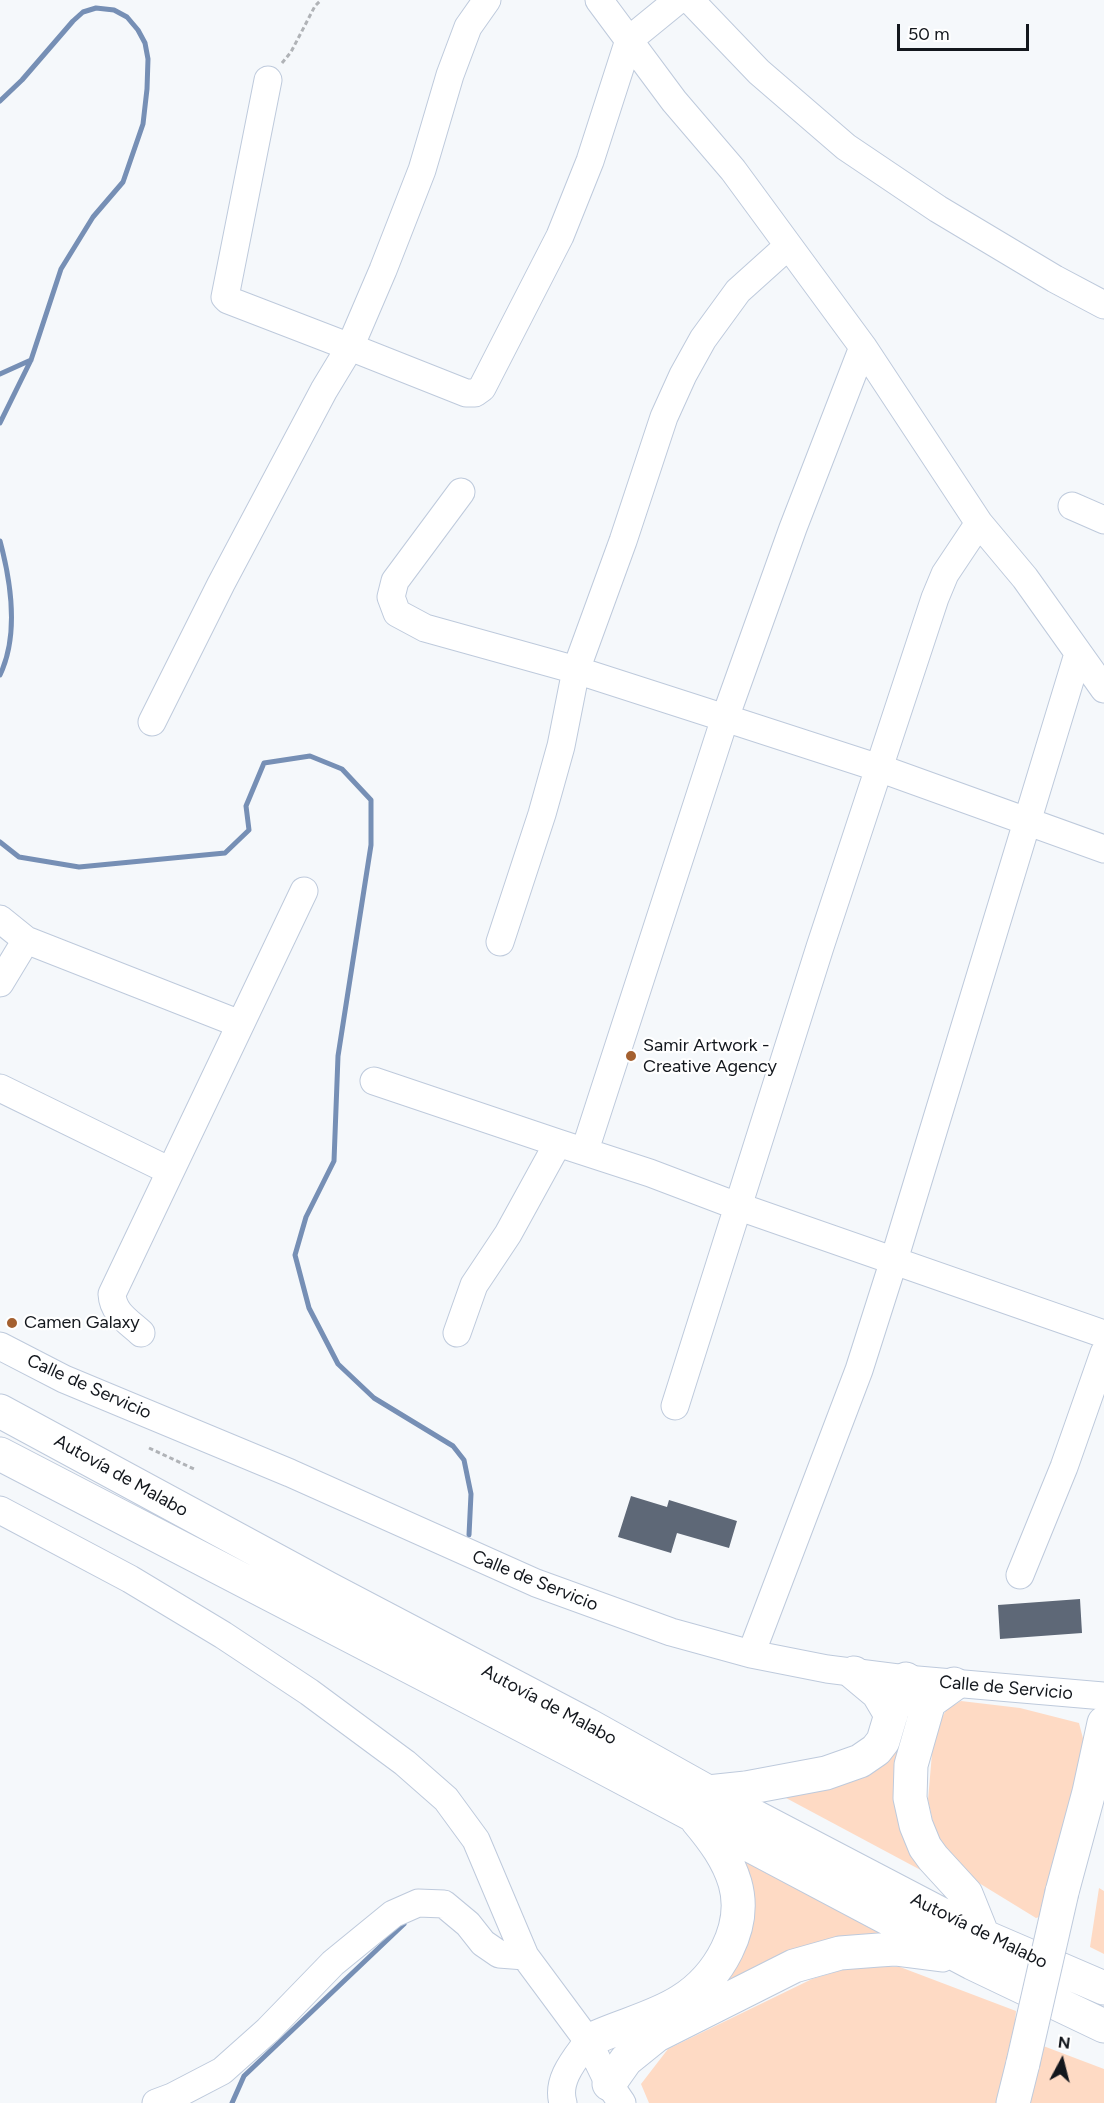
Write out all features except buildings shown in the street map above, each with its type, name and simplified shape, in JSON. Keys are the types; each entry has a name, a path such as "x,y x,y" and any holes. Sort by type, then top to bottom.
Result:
{"main road":[{"name":"Autovía de Malabo","path":"0,1411 327,1588 588,1725 700,1803"},
{"name":"Autovía de Malabo","path":"0,1454 700,1803 978,1950 1104,2026"},
{"path":"854,1672 878,1693 891,1715"},
{"path":"588,2041 654,2015 681,2001 712,1975 730,1944 738,1910 736,1884 700,1803 746,1788 826,1773 860,1761 884,1741 891,1715 906,1679"},
{"path":"616,2094 626,2060 657,2035 774,1976 809,1961 840,1953 895,1949 942,1955 978,1950 966,1894 925,1847 916,1825 910,1798 911,1765 929,1702 954,1684"},
{"path":"1013,2103 1104,1723"},
{"name":"Autovía de Malabo","path":"978,1950 1104,1988"}],"street":[{"path":"152,722 221,584 324,390 350,346 422,170 450,75 468,27 487,0"},
{"path":"599,0 674,101 734,170 863,347 979,523 1024,578 1104,689"},
{"path":"268,81 225,297 466,393 476,393 482,388 560,236 590,161 629,40 678,0"},
{"path":"690,0 759,72 846,147 948,214 1104,306"},
{"path":"501,942 561,746 576,670 623,542 664,417 682,375 703,339 738,291 788,246"},
{"path":"585,1150 725,718 793,528 863,347"},
{"path":"461,492 395,581 391,597 397,613 424,628 576,670 879,768 1104,849"},
{"path":"1072,506 1104,520"},
{"path":"675,1406 737,1206 935,598 945,574 979,523"},
{"path":"751,1654 859,1370 1078,654"},
{"path":"141,1333 117,1311 112,1294 304,891"},
{"path":"0,919 26,940 240,1024"},
{"path":"0,982 26,940"},
{"path":"374,1081 585,1150 737,1206 1104,1334"},
{"path":"0,1088 170,1170"},
{"path":"457,1333 474,1285 508,1234 558,1143"},
{"name":"Calle de Servicio","path":"0,1346 64,1379 290,1473 536,1583 671,1632 751,1654 827,1669 954,1684 1104,1696"},
{"path":"1020,1575 1064,1467 1104,1353"},
{"path":"0,1510 130,1579 223,1635 309,1692 405,1763 446,1799 476,1840 525,1956 588,2041 616,2094"},
{"path":"156,2103 222,2071 268,2030 333,1963 393,1914 418,1903 444,1904 468,1924 483,1942 499,1954 525,1956"},
{"path":"563,2103 560,2094 564,2076 588,2041"}],"path":[{"path":"268,81 291,52 315,6 321,0"},
{"path":"149,1448 194,1469"}],"shaded area":[{"path":"961,1701 1020,1708 1079,1723 1086,1750 1042,1916 1036,1918 961,1872 935,1831 928,1800 934,1730 947,1709"},
{"path":"915,1707 903,1791 958,1890 758,1783 873,1761"},
{"path":"727,1849 916,1948 702,2000 732,1964"},
{"path":"1099,1888 1104,1891 1104,1954 1090,1947"},
{"path":"858,1965 900,1967 1016,2011 1011,2068 1001,2103 649,2103 641,2084 668,2049 812,1979"},
{"path":"1038,2044 1104,2069 1104,2103 1010,2103"}],"waterway":[{"path":"0,101 83,12 96,8 114,10 127,17 145,43 148,59 143,124 123,182 93,217 61,269 31,360 0,423"},
{"path":"0,374 31,360"},
{"path":"0,541 11,608 10,643 0,675"},
{"path":"0,842 19,857 79,867 225,853 249,830 246,806 264,763 310,756 342,769 371,800 371,845 338,1056 334,1161 306,1217 295,1255 309,1308 338,1364 374,1398 453,1446 464,1460 471,1494 469,1535"},
{"path":"232,2103 244,2076 404,1924"}],"place":[{"name":"Samir Artwork - Creative Agency","path":"631,1056"},
{"name":"Camen Galaxy","path":"12,1323"}]}
